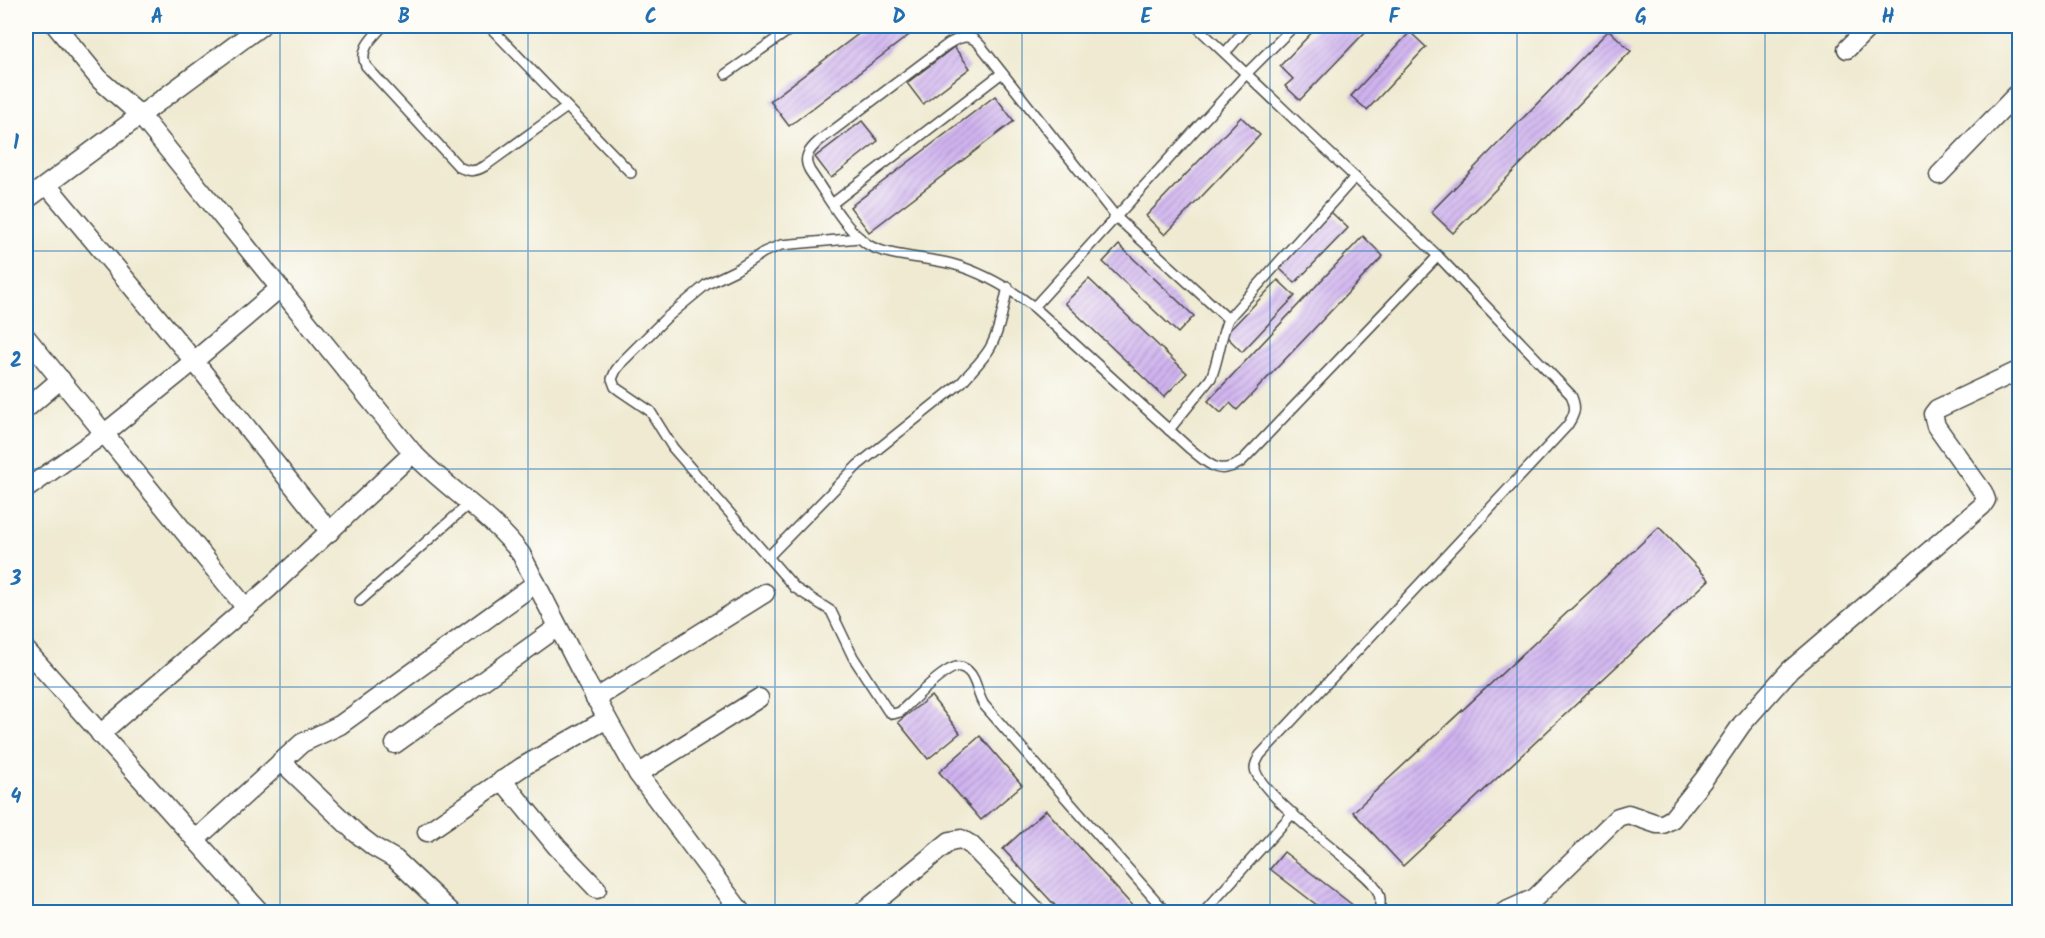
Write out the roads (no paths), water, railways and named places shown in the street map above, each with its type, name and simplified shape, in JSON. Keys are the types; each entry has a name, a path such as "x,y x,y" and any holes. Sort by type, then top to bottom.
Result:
{"street":[{"path":"57,26 101,81 140,116 413,453 426,467 511,540 521,554 596,699 638,774 741,912"},
{"path":"26,200 261,26"},
{"path":"1847,49 1870,26"},
{"path":"1939,176 2019,91"},
{"path":"46,185 194,361 330,532"},
{"path":"26,489 105,433 280,288"},
{"path":"26,337 246,609"},
{"path":"1504,912 1534,898 1618,816 1628,814 1658,824 1672,819 1704,779 1742,724 1790,670 1982,506 1986,500 1983,492 1936,426 1933,414 2019,370"},
{"path":"26,409 61,379"},
{"path":"100,734 246,609 413,453"},
{"path":"195,840 302,743 340,725 536,583"},
{"path":"596,699 765,593"},
{"path":"395,744 558,627"},
{"path":"26,650 260,912"},
{"path":"638,774 759,698"},
{"path":"427,832 502,780 566,740 607,719"},
{"path":"281,761 356,832 374,847 395,859 451,912"},
{"path":"502,780 557,847 597,889"},
{"path":"862,912 950,841 956,839 971,845 1036,912"}],"lane":[{"path":"383,26 365,48 363,55 366,66 465,170 471,172 485,166 567,106"},
{"path":"489,26 632,173"},
{"path":"726,74 795,26"},
{"path":"1196,26 1438,256 1571,395 1576,410 1567,426 1255,763 1254,770 1270,794 1373,884 1380,896 1379,912"},
{"path":"1225,53 1248,26"},
{"path":"1034,307 1247,73 1294,26"},
{"path":"1228,319 1116,217 971,37 962,36 948,44 819,141 807,153 806,165 868,246 952,264 1008,287 1034,307 1169,430 1216,468 1224,470 1241,462 1438,256"},
{"path":"833,203 1002,73"},
{"path":"1169,430 1211,378 1228,319 1355,177"},
{"path":"860,238 781,245 707,284 665,319 623,361 612,379 615,387 650,411 673,448 795,588 831,610 852,657 890,713 900,712 940,675 954,667 963,667 970,673 984,705 1166,912"},
{"path":"768,557 858,465 962,382 989,349 996,334 1008,287"},
{"path":"360,601 470,503"},
{"path":"1204,912 1293,813"}]}
